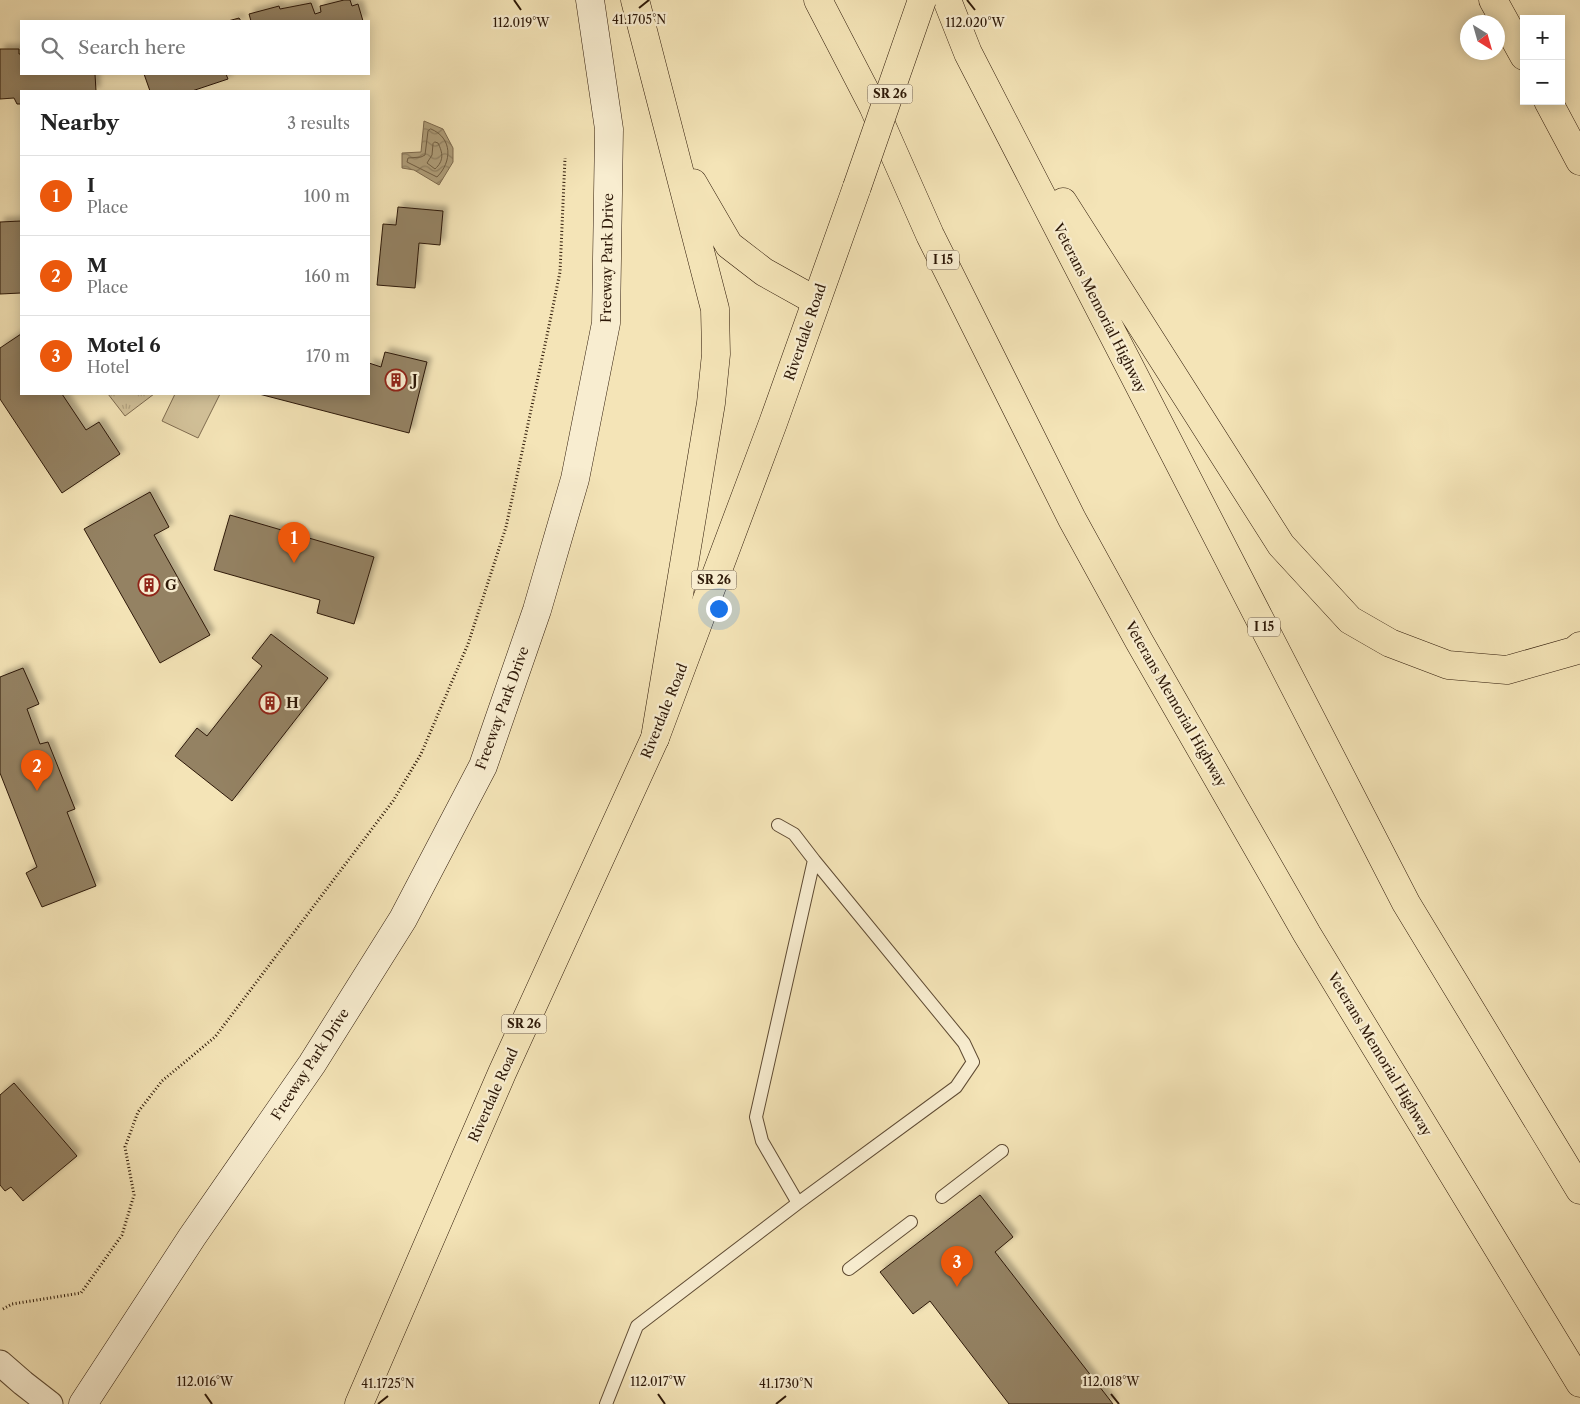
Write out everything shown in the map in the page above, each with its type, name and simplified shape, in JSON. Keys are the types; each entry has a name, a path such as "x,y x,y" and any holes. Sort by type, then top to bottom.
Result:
{"main road":[{"path":"635,0 715,309 716,354 711,403 655,738"},
{"name":"Veterans Memorial Highway","path":"818,0 873,106 930,235 1072,519 1307,934 1580,1382"},
{"name":"Riverdale Road","path":"359,1404 502,1073 655,738 773,423 922,0"},
{"name":"Veterans Memorial Highway","path":"948,0 968,53 1406,903 1580,1190"},
{"path":"1493,0 1520,49"},
{"path":"968,53 1281,545 1350,620 1390,643 1448,665 1507,670 1574,652 1580,646"},
{"path":"1550,105 1580,161"},
{"path":"676,154 729,245 764,272 816,301"}],"street":[{"name":"Freeway Park Drive","path":"83,1404 192,1237 312,1064 403,919 483,766 537,610 575,479 606,323 609,129 590,0"},
{"path":"0,1362 22,1383 50,1404"}],"lane":[{"path":"606,1404 637,1326 798,1202 956,1087 973,1062 964,1043 794,834 778,826"},
{"path":"798,1202 762,1141 756,1117 814,860"},
{"path":"942,1198 1002,1151"},
{"path":"849,1269 911,1222"}],"path":[{"path":"3,1310 12,1304 81,1293 122,1235 134,1195 125,1147 138,1112 162,1081 215,1037 393,801 421,754 468,644 506,527 560,272 565,158"}],"green space":[{"path":"109,395 153,395 125,416"},
{"path":"175,395 220,395 198,438 162,421"}],"water":[{"path":"424,121 443,129 453,148 453,162 439,185 414,170 402,168 402,153 421,152"}],"building":[{"path":"350,0 352,6 358,4 363,20 251,20 249,14 279,6 280,9 311,3 315,14 321,12 320,6"},
{"path":"0,49 19,49 20,75 95,75 96,90 20,90 20,104 17,104 14,98 0,99"},
{"path":"144,75 226,75 228,79 195,90 150,90"},
{"path":"398,207 443,211 440,245 419,243 415,288 377,285 383,224 396,225"},
{"path":"20,221 20,293 0,294 0,222"},
{"path":"20,335 20,395 63,395 86,430 99,422 120,454 62,493 0,399 0,348"},
{"name":"J","path":"385,352 427,362 409,433 263,395 370,395 370,363 381,367"},
{"name":"G","path":"150,492 169,527 154,535 210,635 160,663 84,529"},
{"path":"230,515 374,557 354,624 317,613 320,600 214,570"},
{"name":"H","path":"271,634 328,678 232,801 175,756 197,728 207,736 262,666 252,658"},
{"path":"23,668 39,704 27,709 40,744 48,742 75,809 67,812 96,886 42,907 26,873 37,867 0,773 0,677"},
{"path":"14,1083 77,1156 23,1201 11,1187 5,1191 0,1185 0,1095"},
{"path":"980,1195 1013,1237 995,1252 1113,1404 1009,1404 930,1301 913,1314 880,1272"}],"place":[{"name":"J","path":"396,380"},
{"name":"I","path":"294,563"},
{"name":"G","path":"149,585"},
{"name":"H","path":"270,703"},
{"name":"M","path":"37,791"},
{"name":"Motel 6","path":"957,1287"}]}
